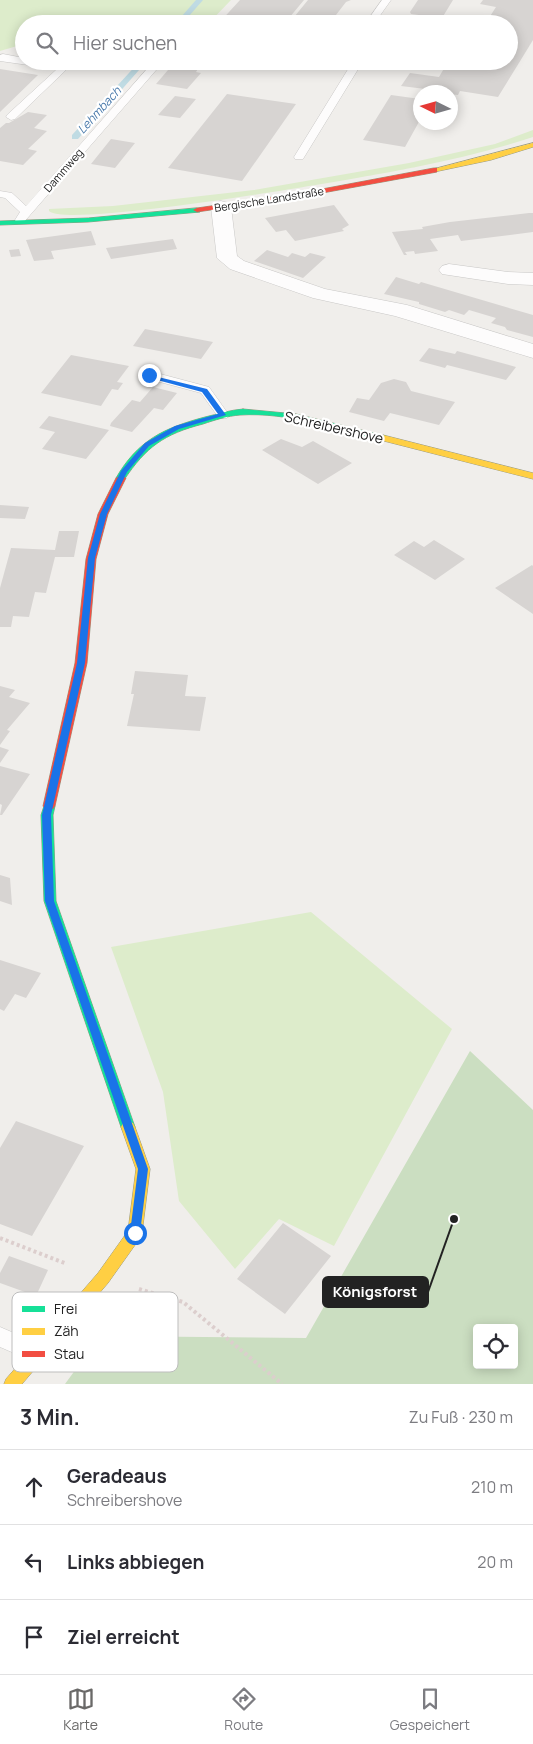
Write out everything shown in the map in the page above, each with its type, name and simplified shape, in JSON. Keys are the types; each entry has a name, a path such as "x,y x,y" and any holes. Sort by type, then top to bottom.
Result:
{"street":[{"name":"Bergische Landstraße","path":"0,223 100,220 221,206 418,174 485,159 533,145"},
{"path":"221,206 227,258 237,265 320,294 399,310 533,351"},
{"path":"449,270 508,278 533,279"},
{"name":"Schreibershove","path":"91,1292 135,1233 143,1169 50,901 46,815 81,663 91,558 103,514 124,471 147,444 177,427 223,415 243,412 302,418 533,476"},
{"name":"Schreibershove","path":"12,1384 22,1372"}],"lane":[{"path":"376,15 387,0"},
{"path":"0,58 15,59"},
{"path":"11,117 62,70"},
{"name":"Dammweg","path":"18,223 151,70"},
{"path":"299,157 353,70"},
{"path":"0,194 8,195 26,212"},
{"path":"149,375 205,390 223,415"},
{"path":"0,1337 12,1342"}],"path":[{"path":"0,1238 103,1278 150,1292"},
{"path":"178,1300 183,1302 271,1377 282,1384"}],"green space":[{"path":"0,0 231,0 217,15 15,15 15,47 0,51"},
{"path":"533,130 533,137 489,150 416,167 286,190 224,200 108,213 68,215 49,211 49,209 113,206 254,190 409,163 495,144"},
{"path":"311,912 452,1029 334,1246 279,1219 235,1269 179,1201 163,1092 111,947"},
{"path":"470,1051 533,1110 533,1384 65,1384 74,1372 178,1372 178,1337 306,1338"}],"building":[{"path":"240,0 304,0 292,15 226,15"},
{"path":"308,0 351,0 346,2 336,15 296,15"},
{"path":"418,0 453,0 444,15 419,15 411,14 410,12"},
{"path":"483,0 533,0 533,40 518,64 518,15 491,15 496,7 480,4"},
{"path":"0,69 38,75 0,112"},
{"path":"168,70 197,70 196,72 201,73 187,89 156,84"},
{"path":"443,70 515,70 498,97 460,91 458,95 458,85 413,85 413,87 401,86 410,73 439,77"},
{"path":"227,94 296,104 242,181 168,168"},
{"path":"391,95 413,98 414,130 405,147 363,140"},
{"path":"175,96 196,99 180,118 158,115"},
{"path":"28,112 47,115 34,128 47,131 28,149 37,151 23,165 0,161 0,128"},
{"path":"111,139 135,143 115,168 91,164"},
{"path":"334,205 349,225 342,229 344,231 295,241 286,230 276,232 265,218"},
{"path":"533,213 533,232 461,241 458,235 430,239 438,251 415,254 414,251 405,252 407,255 404,255 392,232 423,229 422,227 450,222"},
{"path":"91,231 96,245 51,251 54,259 34,261 26,240"},
{"path":"173,239 177,249 111,259 106,248"},
{"path":"19,249 21,256 11,257 9,250"},
{"path":"267,250 288,257 292,253 305,257 310,253 326,257 303,278 254,261"},
{"path":"396,277 419,284 421,282 533,315 533,337 507,330 505,327 491,323 496,318 469,310 464,315 449,310 445,312 419,304 419,302 384,294"},
{"path":"145,329 213,342 201,359 133,346"},
{"path":"429,348 455,354 457,351 516,367 506,380 447,365 445,368 419,361"},
{"path":"71,355 129,366 117,382 123,383 118,390 112,389 101,406 41,393"},
{"path":"394,379 406,382 411,391 455,402 439,425 390,413 384,421 349,412 357,398 369,400 381,383"},
{"path":"153,387 177,393 163,410 154,408 132,432 110,426 132,400 140,402"},
{"path":"49,416 109,430 86,459 42,449 55,432 39,428"},
{"path":"281,439 302,447 313,441 352,463 318,484 262,450"},
{"path":"0,505 29,507 25,519 0,518"},
{"path":"59,531 79,531 74,557 55,557 46,593 35,592 29,617 13,616 11,627 0,627 0,588 11,548 55,550"},
{"path":"434,540 465,559 435,580 394,555 414,541 424,547"},
{"path":"533,566 533,614 495,588"},
{"path":"135,671 188,675 185,696 206,697 200,731 127,726 134,694 131,694"},
{"path":"0,686 15,690 9,697 30,703 7,730 10,731 0,745"},
{"path":"0,747 9,750 0,763"},
{"path":"0,766 30,774 2,815 0,815 2,805 0,804"},
{"path":"0,875 10,878 12,905 0,901"},
{"path":"0,960 41,973 26,998 15,994 4,1011 0,1009"},
{"path":"16,1121 84,1146 32,1236 0,1224 0,1148"},
{"path":"283,1223 331,1256 285,1314 237,1279"},
{"path":"9,1256 48,1270 38,1292 25,1292 0,1283 0,1273"}],"waterway":[{"name":"Lehmbach","path":"186,15 200,0"},
{"name":"Lehmbach","path":"75,137 136,70"}],"traffic: fast":[{"path":"0,223 88,220 197,210"},
{"path":"121,478 137,454 158,438 182,427 235,413 261,412 296,417 383,438"},
{"path":"49,806 47,815 50,901 128,1127"}],"traffic: slow":[{"path":"434,170 488,158 533,145"},
{"path":"383,438 533,476"},
{"path":"91,1292 135,1233 143,1169 128,1127"},
{"path":"12,1384 22,1372"}],"traffic: jam":[{"path":"197,210 306,194 434,170"},
{"path":"49,806 81,663 91,559 103,514 121,478"}],"place":[{"name":"Königsforst","path":"454,1219"}],"route":[{"path":"135,1233 143,1169 50,901 46,815 81,663 91,558 103,514 124,471 147,444 177,427 223,415 205,390 149,375"}]}
